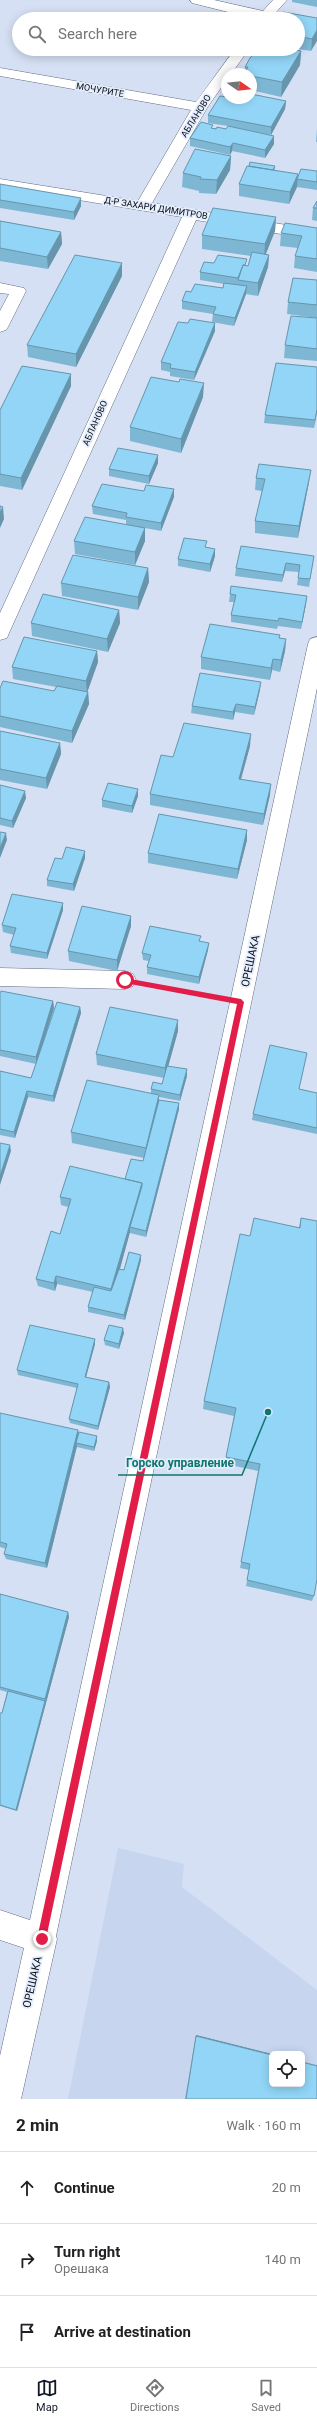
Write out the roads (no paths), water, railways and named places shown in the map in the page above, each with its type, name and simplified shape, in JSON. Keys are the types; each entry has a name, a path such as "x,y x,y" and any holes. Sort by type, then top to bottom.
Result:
{"street":[{"path":"197,0 242,12"},
{"path":"269,12 280,0"},
{"name":"АБЛАНОВО","path":"142,207 200,107 237,56"},
{"name":"МОЧУРИТЕ","path":"0,72 200,107"},
{"name":"Д-Р ЗАХАРИ ДИМИТРОВ","path":"0,183 311,234"},
{"name":"АБЛАНОВО","path":"0,633 191,214"},
{"path":"0,288 18,291 0,327"},
{"name":"ОРЕШАКА","path":"6,2099 42,1939 317,644"},
{"path":"0,977 125,980"},
{"path":"0,1925 42,1939"}],"place":[{"name":"Горско управление","path":"268,1412"}]}
